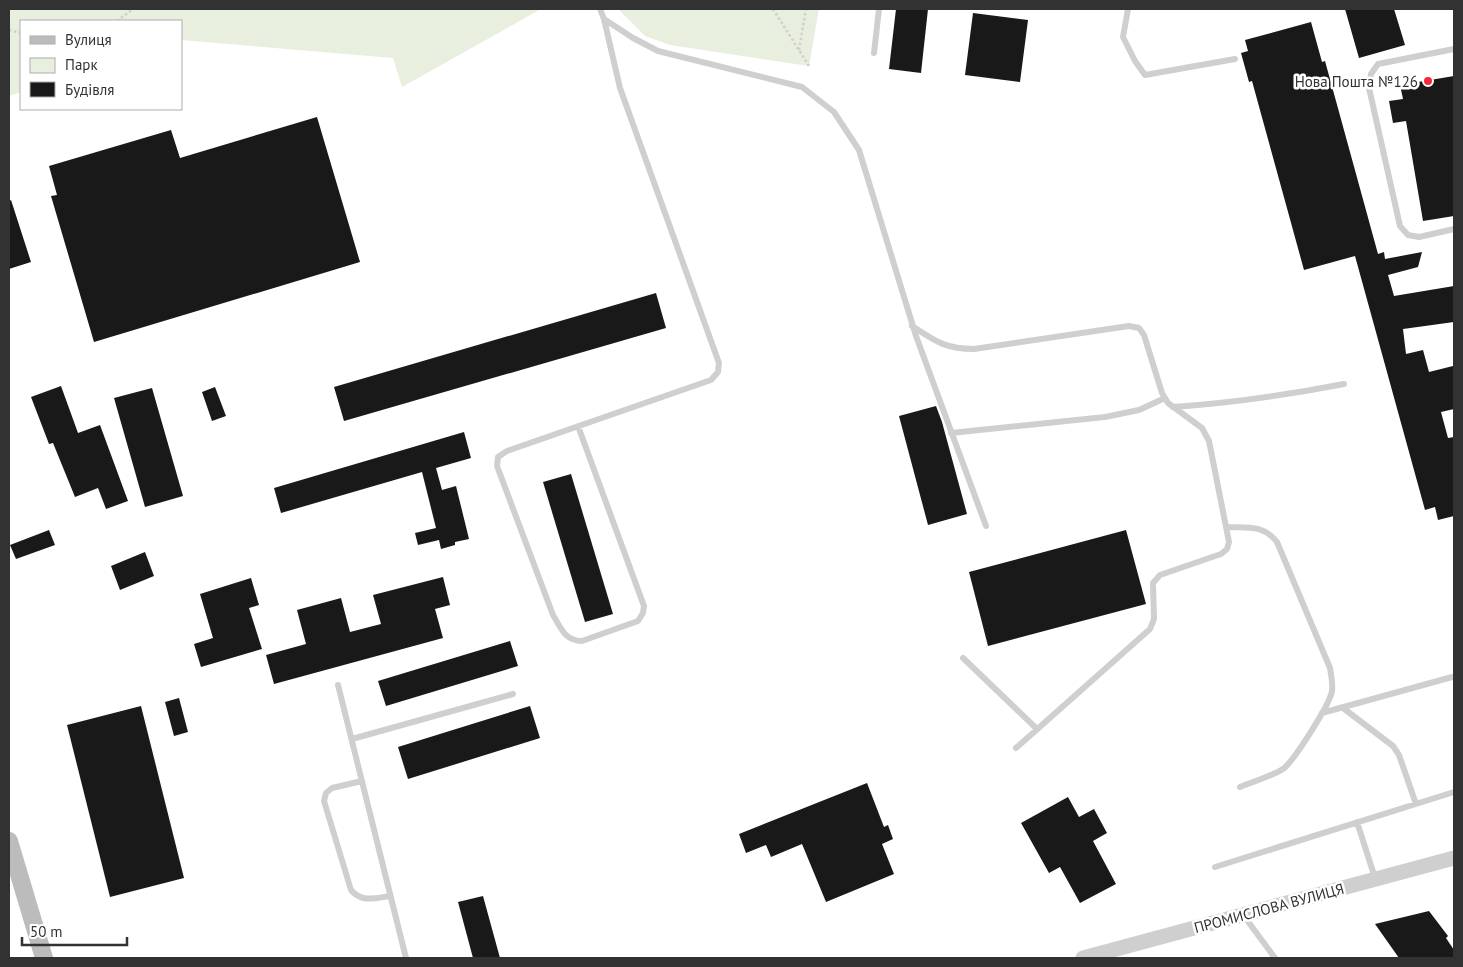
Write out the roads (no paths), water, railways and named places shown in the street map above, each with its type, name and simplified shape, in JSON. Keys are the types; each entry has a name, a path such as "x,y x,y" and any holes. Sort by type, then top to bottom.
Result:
{"main road":[{"path":"9,842 44,958"}],"street":[{"name":"ПРОМИСЛОВА ВУЛИЦЯ","path":"1083,958 1454,858"}],"lane":[{"path":"578,426 644,606 638,621 582,641 575,641 566,637 553,615 497,466 498,457 507,451 578,426 711,380 718,372 719,362 620,88 600,9"},
{"path":"874,53 879,9"},
{"path":"1128,9 1123,37 1135,61 1145,75 1235,58"},
{"path":"604,19 633,38 658,51 802,87 834,112 859,150 912,326 986,526"},
{"path":"1454,49 1378,64 1370,74 1369,88 1400,226 1408,235 1419,237 1454,229"},
{"path":"912,326 938,343 958,349 974,349 1129,326 1139,328 1144,335 1165,398 1202,428 1209,441 1229,542 1227,549 1221,554 1160,575 1153,583 1154,619 1150,629 1016,748"},
{"path":"1173,406 1218,404 1344,384"},
{"path":"952,433 1105,417 1139,410 1165,398"},
{"path":"1226,527 1260,528 1270,534 1277,542 1330,668 1332,680 1332,692 1322,713 1289,763 1284,768 1240,787"},
{"path":"963,658 1037,729"},
{"path":"1322,713 1452,677"},
{"path":"338,685 406,958"},
{"path":"352,739 512,694"},
{"path":"1343,708 1394,746 1416,804"},
{"path":"362,781 332,788 326,793 324,802 351,890 357,897 364,899 390,896"},
{"path":"1215,867 1454,792"},
{"path":"1357,822 1375,880"},
{"path":"1244,915 1275,958"}],"place":[{"name":"Нова Пошта №126","path":"1428,81"}]}
